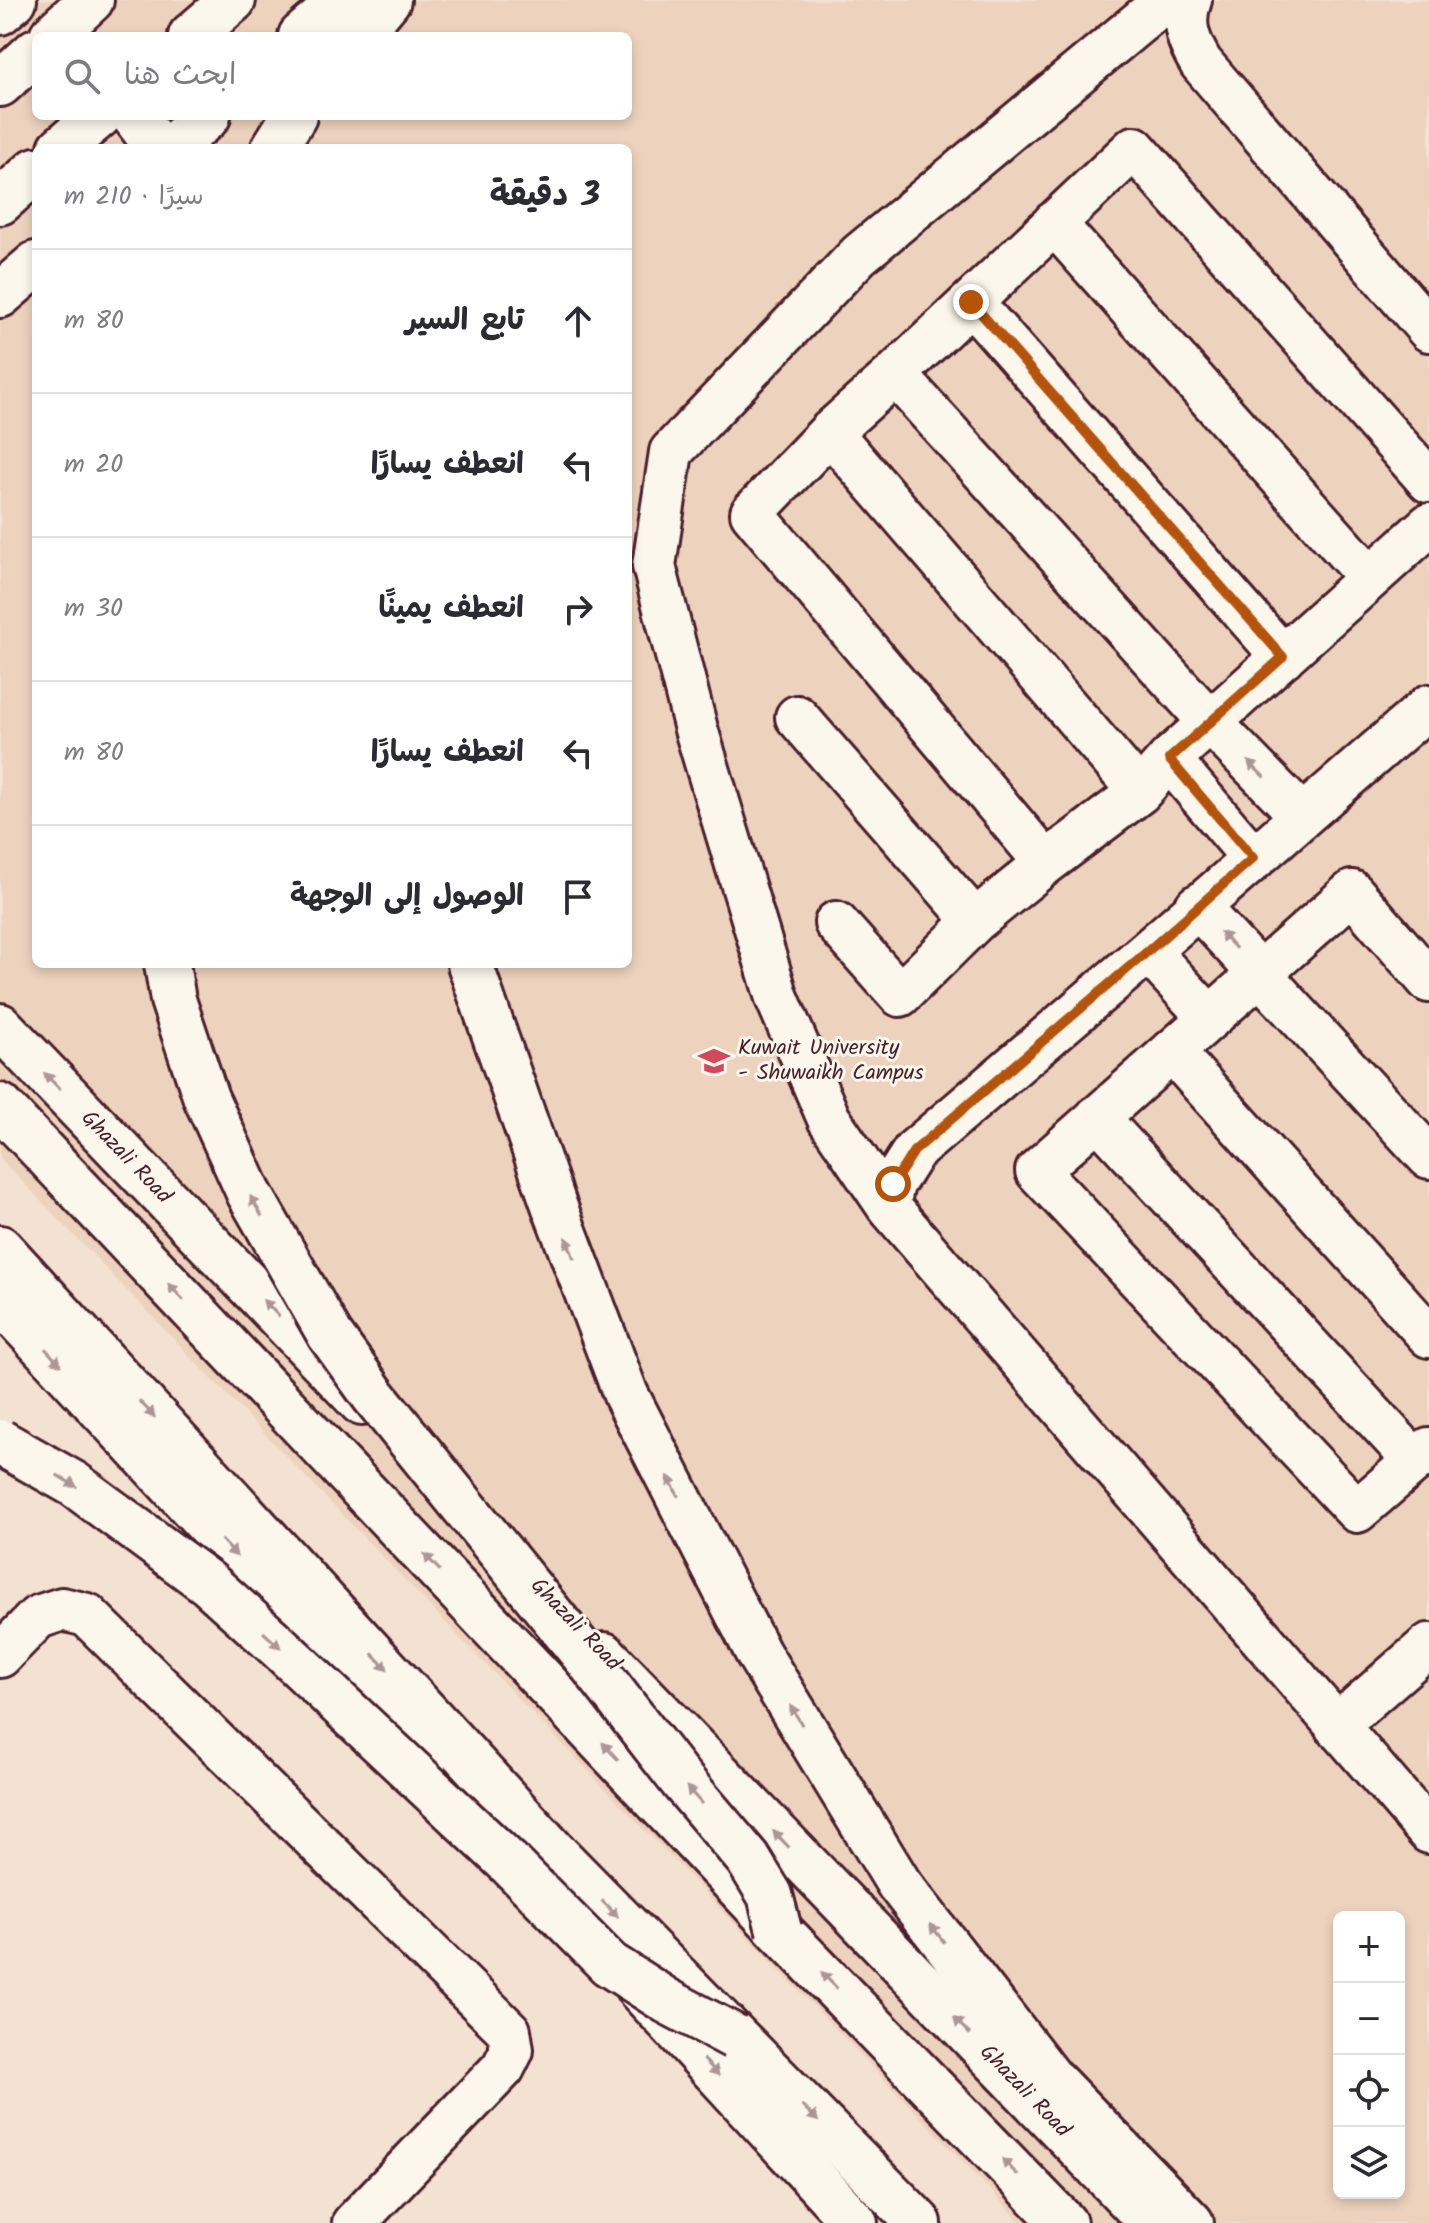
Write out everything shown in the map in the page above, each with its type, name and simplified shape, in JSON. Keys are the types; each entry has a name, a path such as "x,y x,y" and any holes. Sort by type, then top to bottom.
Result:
{"main road":[{"path":"0,12 14,0"},
{"path":"41,0 69,32"},
{"path":"56,32 91,0"},
{"path":"196,32 233,0"},
{"path":"306,32 343,0"},
{"path":"361,32 388,0"},
{"path":"0,84 32,55"},
{"path":"66,144 94,120"},
{"path":"137,120 155,144"},
{"path":"176,144 203,120"},
{"path":"276,144 292,120"},
{"path":"0,202 32,174"},
{"path":"0,295 32,267"},
{"path":"168,968 173,1000 206,1098 249,1193 330,1335 374,1396 748,1859 770,1895 779,1930"},
{"path":"471,968 554,1205 626,1395 758,1653 899,1884 1051,2079 1191,2223"},
{"name":"Ghazali Road","path":"0,1026 1152,2223"},
{"path":"0,1106 779,1930 1064,2223"},
{"path":"0,1248 555,1853 919,2223"},
{"path":"0,1300 855,2223"},
{"path":"0,1442 74,1484 208,1583 509,1863 609,1964 667,2001 735,2037"}],"lane":[{"path":"1166,0 859,255 671,452 654,566 696,729 777,998 829,1119 888,1206 1429,1832"},
{"path":"1190,0 1185,26 1190,45 1201,63 1429,330"},
{"path":"1046,863 752,513 830,432 1134,148 1429,481"},
{"path":"1054,223 1370,578"},
{"path":"971,302 1283,657"},
{"path":"895,374 1210,722 1302,816"},
{"path":"830,432 1140,792"},
{"path":"836,923 900,995 975,921 1140,792 1169,759 1429,525"},
{"path":"888,1206 893,1184 914,1151 1429,706"},
{"path":"797,717 975,921"},
{"path":"1169,759 1253,858"},
{"path":"1097,1117 1422,1455 1357,1511 1037,1171 1097,1117 1352,892 1429,981"},
{"path":"1197,906 1429,1157"},
{"path":"1148,951 1210,1018"},
{"path":"1172,1051 1429,1336"},
{"path":"0,1656 38,1617 62,1609 87,1615 509,2031 512,2050 503,2068 354,2223"},
{"path":"1336,1726 1429,1645"}],"shaded area":[{"name":"Kuwait University - Shuwaikh Campus","path":"0,0 1429,0 1429,2223 1022,2223 0,1158"}],"place":[{"name":"Kuwait University - Shuwaikh Campus","path":"714,1061"}],"route":[{"path":"893,1184 914,1151 1253,858 1169,759 1283,657 971,302"}]}
